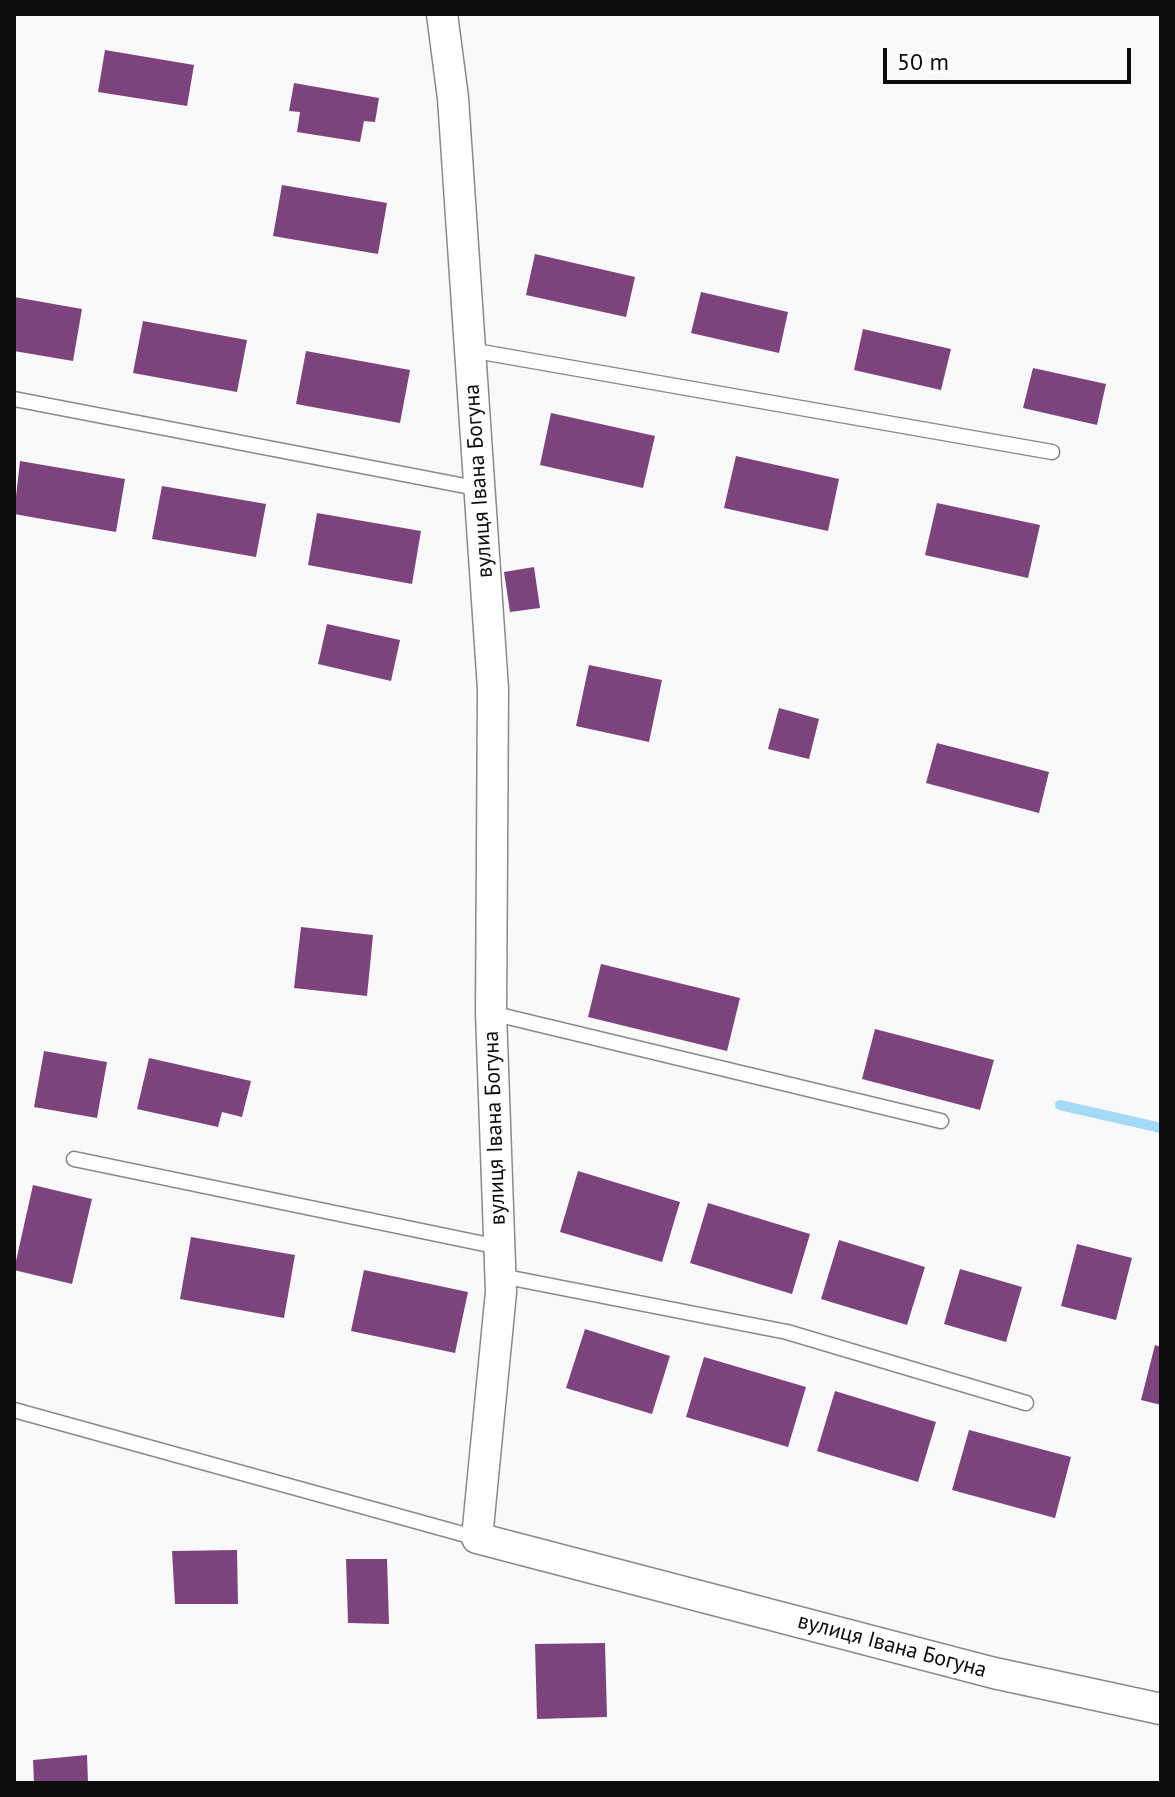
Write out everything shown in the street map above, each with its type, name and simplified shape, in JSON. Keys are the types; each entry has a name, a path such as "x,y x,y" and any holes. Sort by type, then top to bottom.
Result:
{"street":[{"name":"вулиця Івана Богуна","path":"442,14 453,98 493,689 491,1013 500,1262 477,1538 994,1673 1161,1709"}],"lane":[{"path":"470,350 1052,452"},
{"path":"14,399 481,489"},
{"path":"491,1013 941,1121"},
{"path":"74,1159 787,1332 1026,1403"},
{"path":"14,1410 477,1538"}],"building":[{"path":"105,50 194,65 187,106 98,92"},
{"path":"294,83 379,98 375,122 364,121 360,142 297,132 300,112 289,111"},
{"path":"282,185 387,203 378,254 273,236"},
{"path":"535,254 635,277 626,317 526,295"},
{"path":"701,292 788,312 779,353 691,333"},
{"path":"14,297 82,309 73,361 14,351"},
{"path":"143,321 247,340 237,392 133,373"},
{"path":"863,329 951,349 941,390 854,370"},
{"path":"306,351 410,370 400,423 296,404"},
{"path":"1033,368 1106,384 1097,425 1023,408"},
{"path":"551,413 655,436 643,488 540,465"},
{"path":"736,456 839,479 828,531 724,508"},
{"path":"20,461 125,479 116,532 14,514"},
{"path":"162,486 266,504 256,557 152,539"},
{"path":"937,503 1040,525 1028,578 925,555"},
{"path":"317,513 421,531 412,584 308,565"},
{"path":"534,567 540,608 510,612 504,572"},
{"path":"327,624 400,640 391,681 318,664"},
{"path":"589,665 662,680 649,742 576,726"},
{"path":"779,708 819,719 809,759 768,749"},
{"path":"937,743 1049,772 1039,813 926,783"},
{"path":"301,927 373,935 367,996 294,988"},
{"path":"601,964 740,998 727,1051 588,1017"},
{"path":"875,1029 994,1060 980,1110 862,1079"},
{"path":"44,1051 107,1062 97,1118 34,1107"},
{"path":"149,1058 251,1081 242,1117 222,1112 218,1127 137,1109"},
{"path":"578,1171 680,1202 662,1262 560,1232"},
{"path":"33,1185 92,1199 72,1284 14,1270"},
{"path":"708,1203 810,1234 792,1294 690,1263"},
{"path":"191,1237 295,1255 284,1318 180,1299"},
{"path":"839,1240 925,1267 907,1325 821,1299"},
{"path":"1077,1244 1132,1258 1116,1320 1061,1306"},
{"path":"960,1269 1022,1287 1006,1342 944,1324"},
{"path":"364,1270 468,1292 455,1353 351,1331"},
{"path":"585,1329 670,1356 652,1414 566,1388"},
{"path":"1155,1345 1161,1347 1161,1405 1141,1400"},
{"path":"704,1357 806,1387 788,1447 686,1417"},
{"path":"835,1391 936,1422 918,1482 817,1451"},
{"path":"969,1430 1071,1457 1055,1518 952,1490"},
{"path":"237,1550 238,1604 175,1604 172,1551"},
{"path":"346,1559 387,1559 389,1624 348,1623"},
{"path":"605,1643 607,1717 537,1719 535,1644"},
{"path":"87,1755 88,1783 34,1783 33,1760"}],"waterway":[{"path":"1060,1105 1161,1128"}]}
